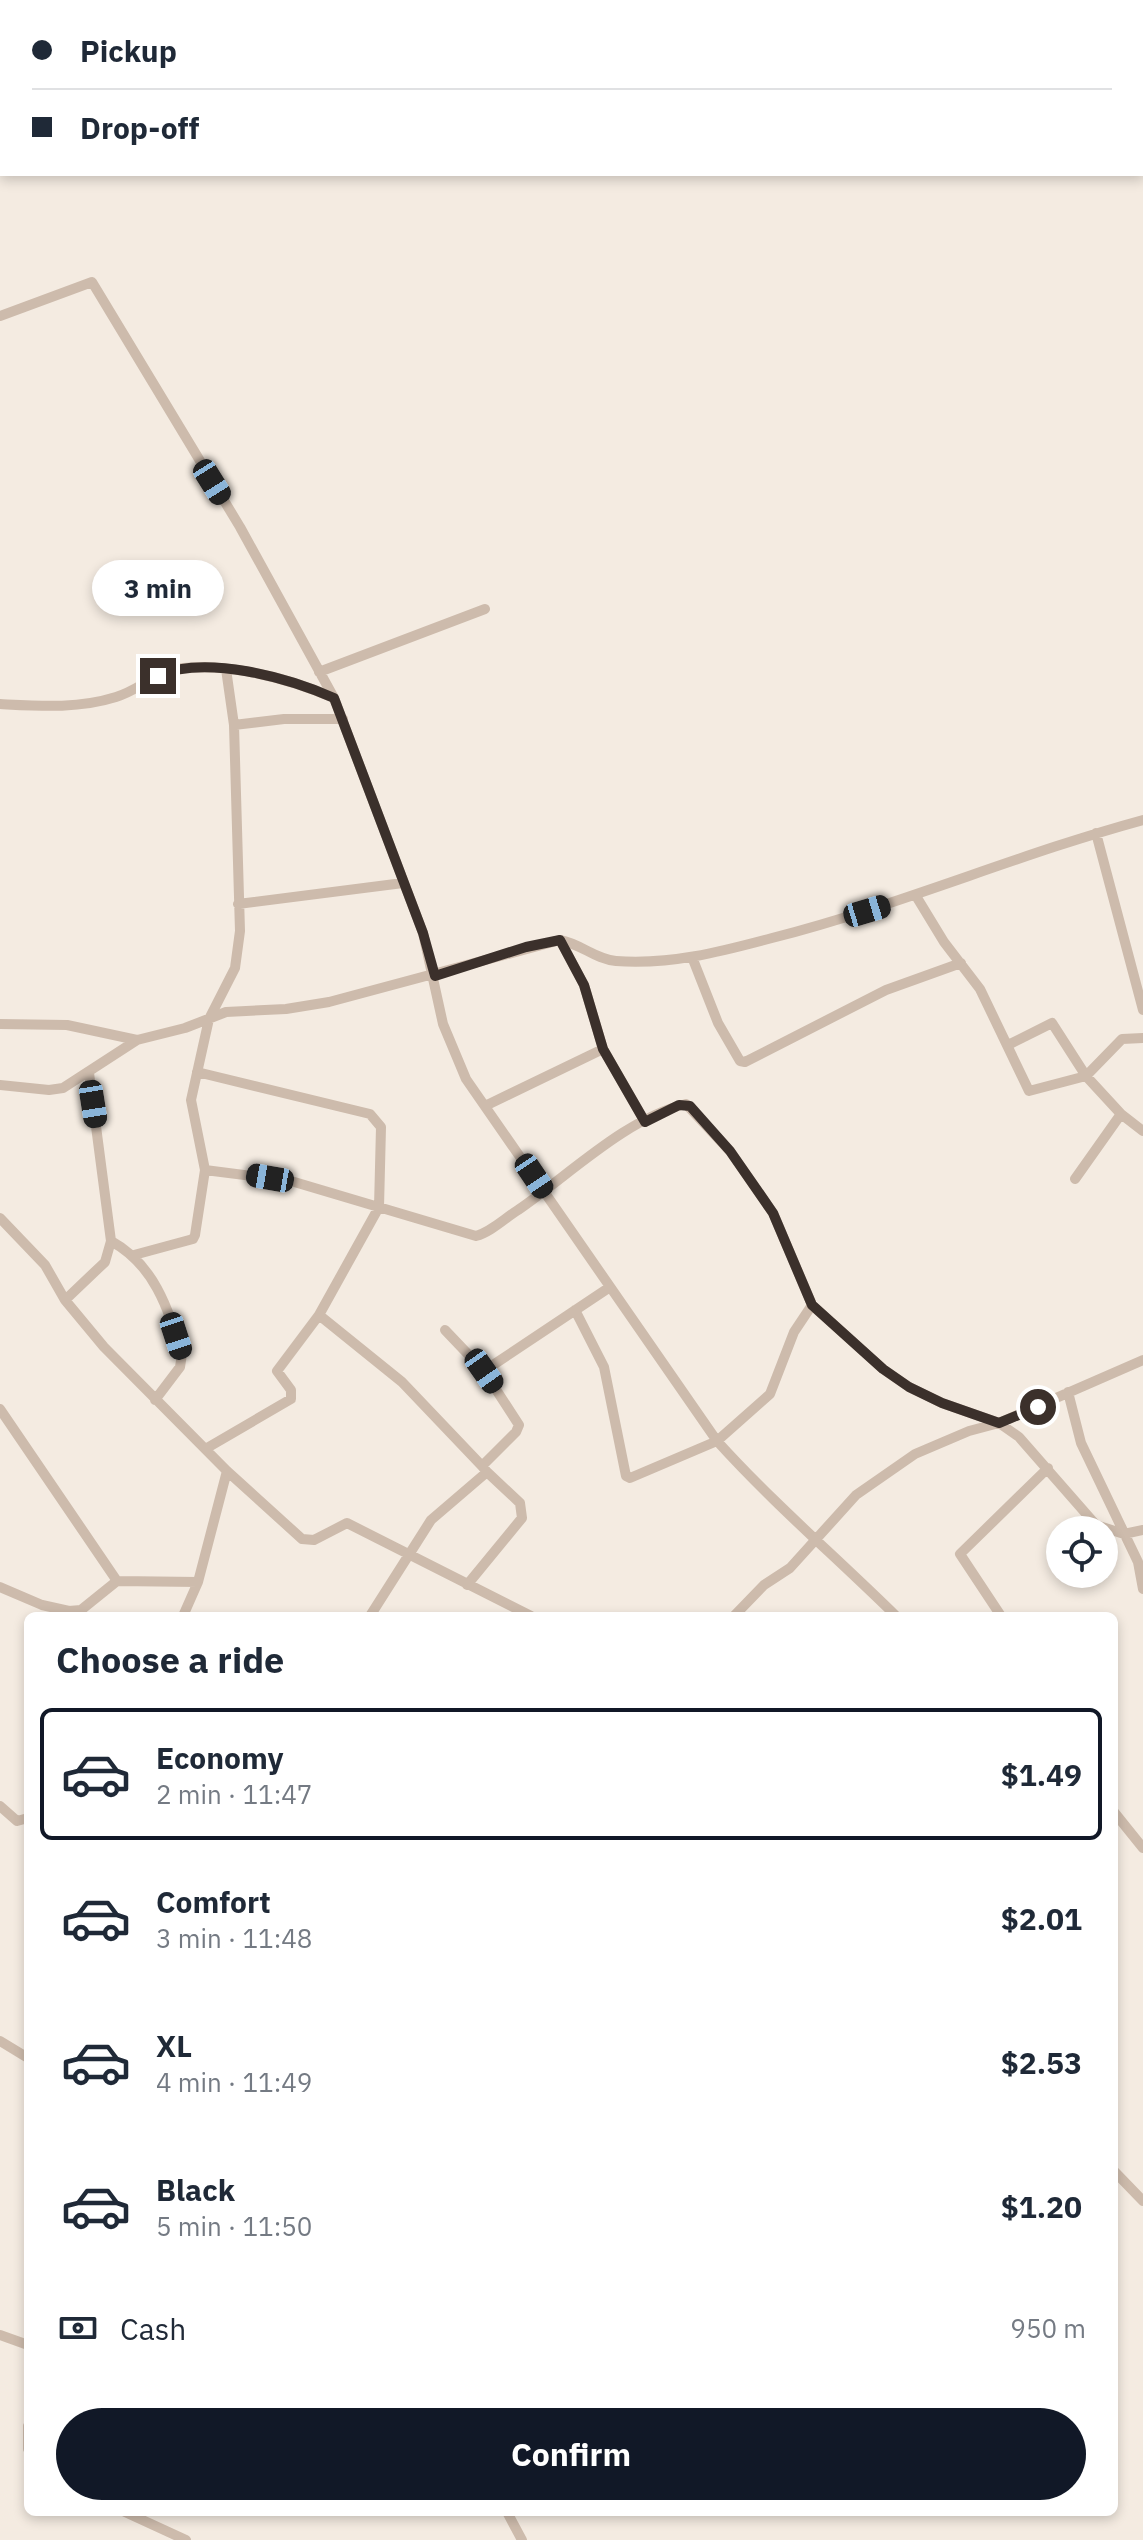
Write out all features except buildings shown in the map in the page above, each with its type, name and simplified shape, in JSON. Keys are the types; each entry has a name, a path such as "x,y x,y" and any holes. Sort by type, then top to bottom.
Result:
{"street":[{"path":"0,316 92,282 240,527 334,698 423,933 435,976 443,1024 466,1079 717,1441 762,1491 816,1536 892,1612"},
{"path":"319,672 485,609"},
{"path":"0,704 63,707 90,704 139,689 167,671 226,669 296,683 334,698"},
{"path":"134,1255 195,1237 205,1170 191,1107 209,1019 235,968 240,931 234,725 226,669"},
{"path":"234,725 284,719 343,719"},
{"path":"0,1085 56,1090 89,1073 137,1040 236,1011 309,1006 435,976 526,947 560,940 572,942 597,957 614,961 645,963 692,957 817,927 1143,820"},
{"path":"1096,833 1143,1010"},
{"path":"238,904 403,883"},
{"path":"916,896 980,989 1031,1092 1086,1076 1122,1039 1143,1038"},
{"path":"560,940 584,985 603,1049 645,1122"},
{"path":"692,957 725,1037 740,1061 745,1062 873,996 961,963"},
{"path":"1008,1045 1049,1022 1086,1076 1121,1114 1143,1131"},
{"path":"0,1024 67,1025 137,1040"},
{"path":"485,1106 603,1049"},
{"path":"197,1072 370,1114 378,1119 382,1176 379,1207 319,1315 277,1371 291,1390 291,1399 207,1448"},
{"path":"65,1300 105,1262 111,1241 89,1073"},
{"path":"205,1170 291,1181 476,1236 545,1192 597,1151 679,1105 690,1106 730,1151 773,1213 812,1305 883,1369 909,1387 942,1403 999,1423 1019,1437 1096,1525 1124,1534 1143,1530"},
{"path":"1075,1179 1121,1114"},
{"path":"0,1218 45,1265 65,1300 104,1347 227,1471 302,1539 314,1540 347,1523 523,1612"},
{"path":"111,1241 134,1255 151,1275 182,1354 180,1367 155,1400"},
{"path":"484,1371 610,1287"},
{"path":"575,1310 604,1367 626,1476 635,1478 717,1441 770,1394 794,1332 812,1305"},
{"path":"319,1315 402,1382 520,1503 522,1518 467,1585"},
{"path":"372,1612 431,1520 484,1469 519,1425 484,1371 445,1330"},
{"path":"738,1612 764,1585 790,1568 856,1495 915,1454 969,1431 999,1423 1143,1360"},
{"path":"1068,1392 1081,1443 1138,1562 1143,1589"},
{"path":"0,1409 117,1581"},
{"path":"998,1612 960,1554 1048,1468"},
{"path":"185,1612 198,1582 227,1471"},
{"path":"83,1612 117,1581 198,1582"},
{"path":"0,1587 57,1610 74,1612"},
{"path":"0,1806 17,1821 24,1819"},
{"path":"1118,1817 1143,1848"},
{"path":"0,2041 24,2056"},
{"path":"1118,2175 1143,2201"},
{"path":"0,2335 24,2344"},
{"path":"134,2516 186,2540"},
{"path":"509,2516 522,2540"}],"route":[{"path":"158,676 184,668 226,669 296,683 334,698 423,933 435,976 526,947 560,940 584,985 603,1049 645,1122 679,1105 690,1106 730,1151 773,1213 812,1305 883,1369 924,1396 999,1423 1038,1407"}]}
